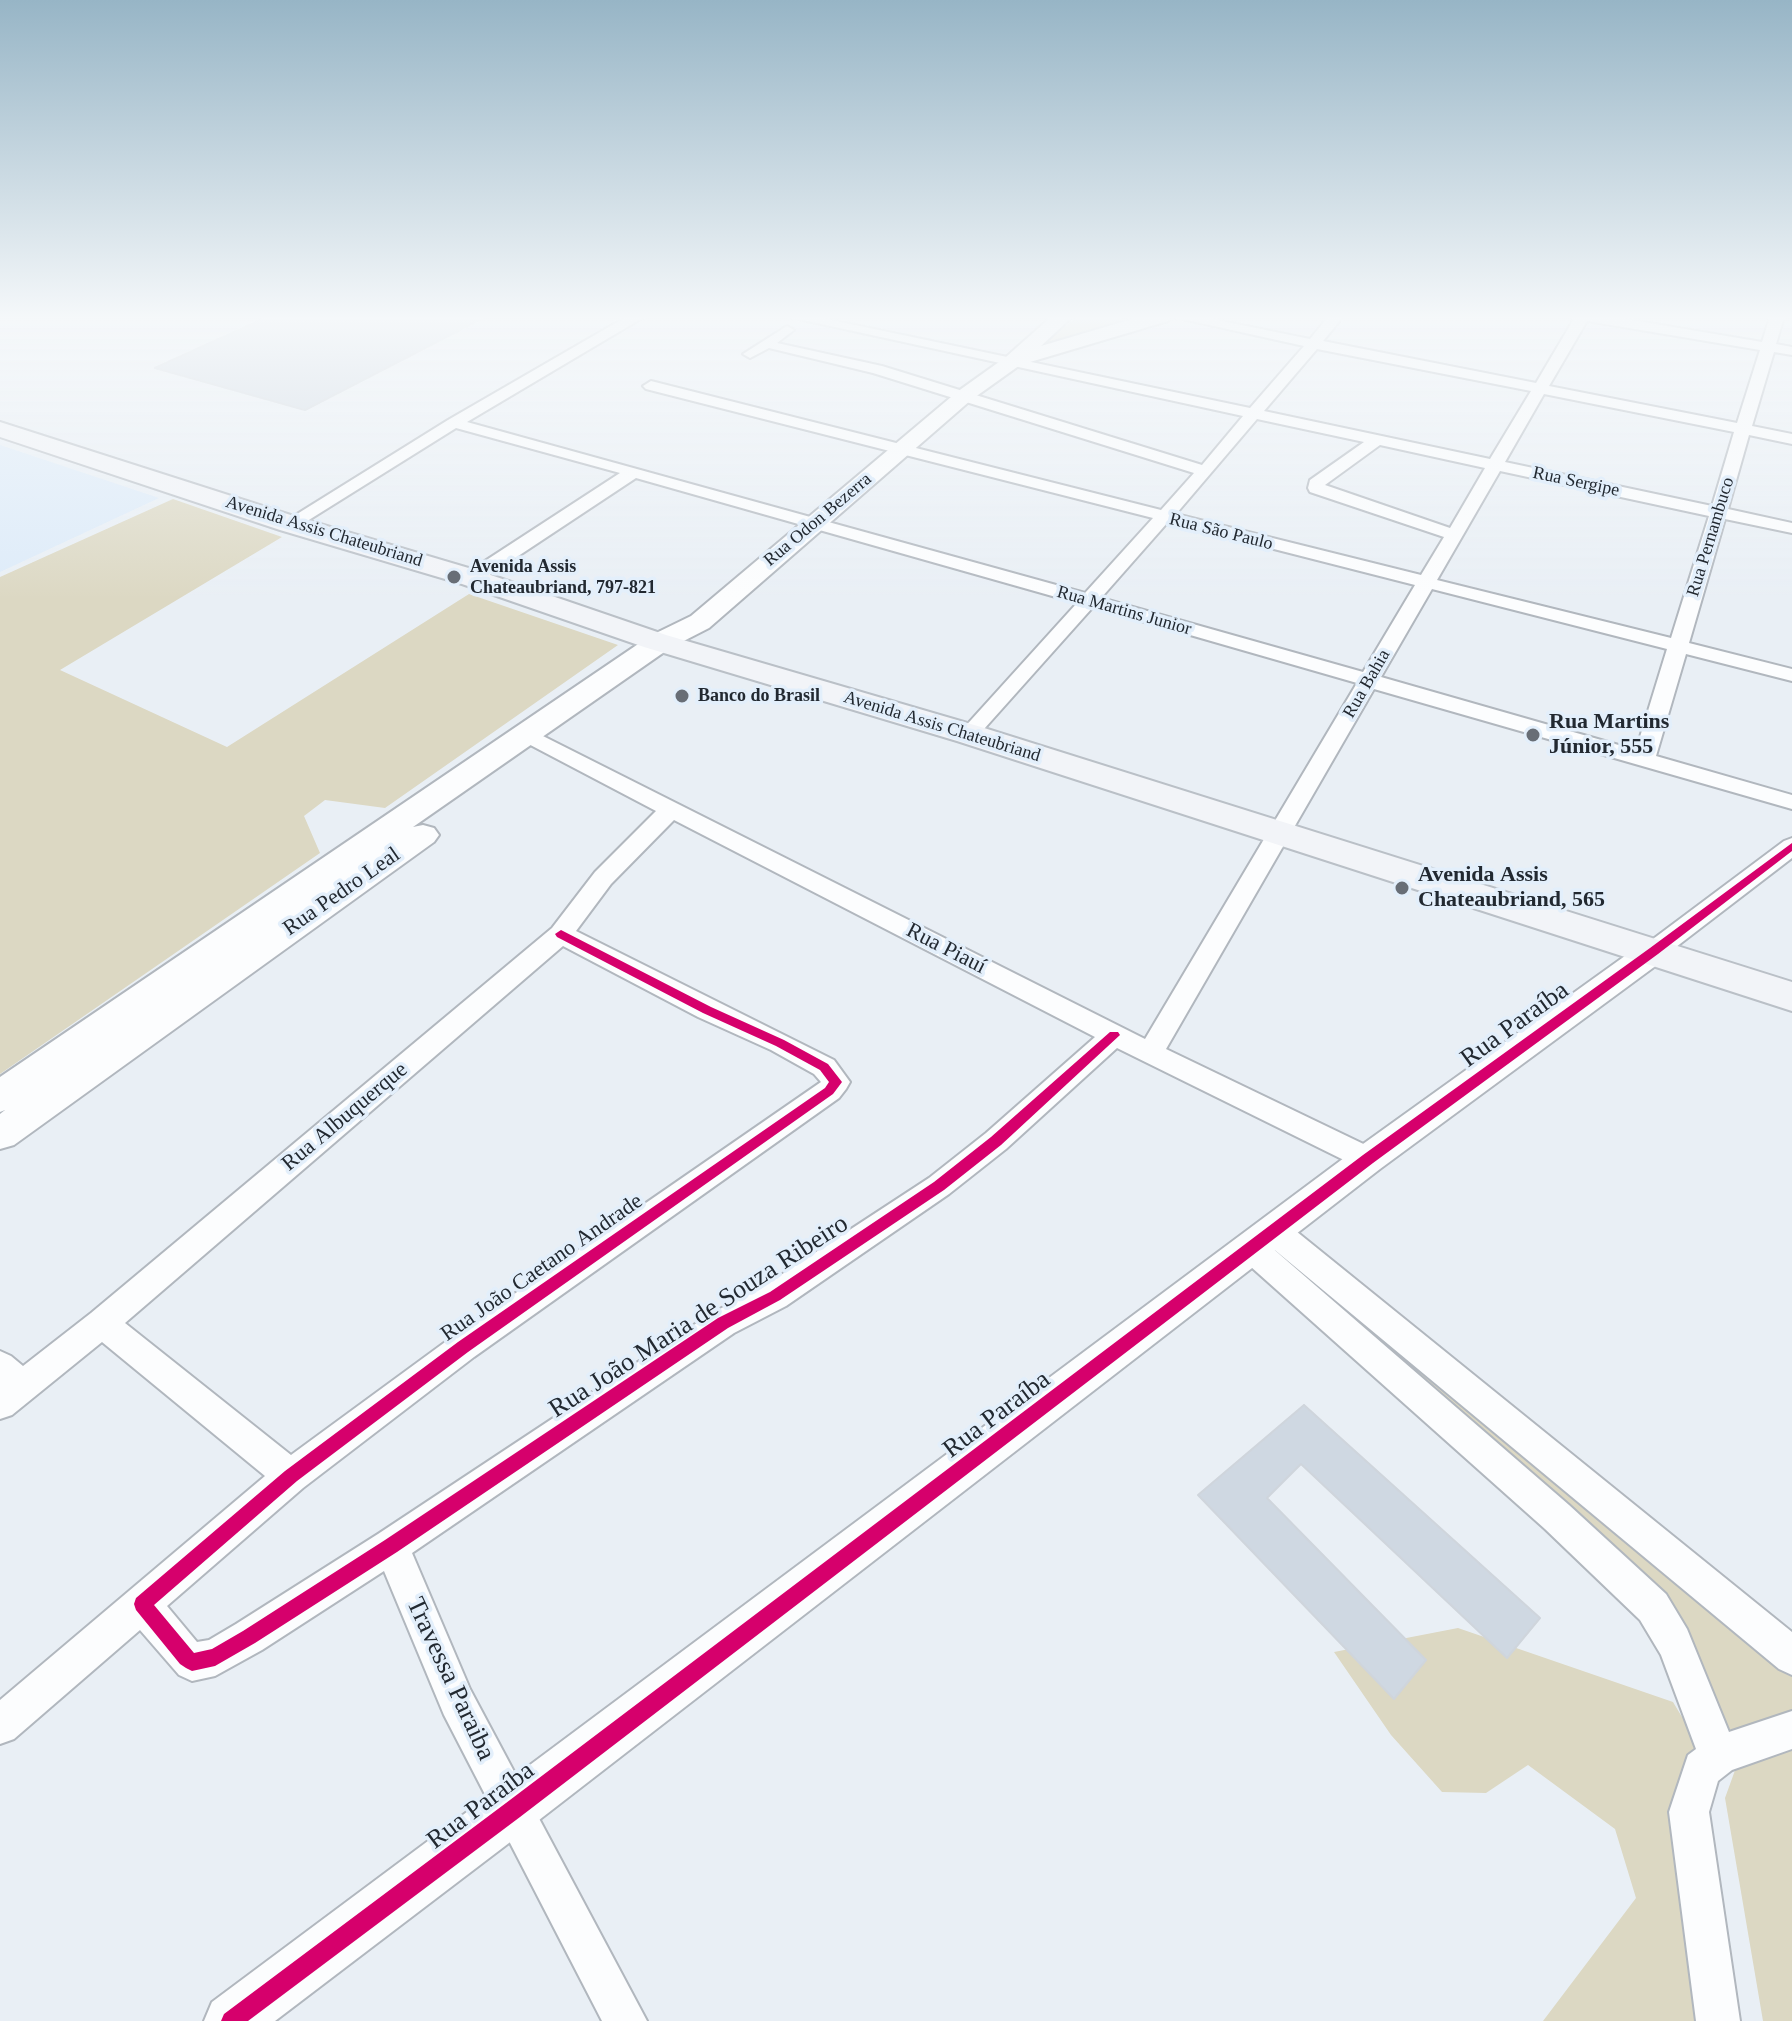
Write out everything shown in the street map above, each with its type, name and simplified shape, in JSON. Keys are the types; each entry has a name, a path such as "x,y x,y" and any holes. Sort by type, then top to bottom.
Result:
{"main road":[{"name":"Rua Odon Bezerra","path":"681,637 946,411"},
{"name":"Avenida Assis Chateubriand","path":"0,429 493,587 681,637 1278,835 1792,997"},
{"name":"Rua Pedro Leal","path":"0,1134 681,637"},
{"name":"Rua Pedro Leal","path":"0,1097 538,740"}],"street":[{"path":"290,524 474,411"},
{"name":"Rua São Paulo","path":"750,411 1792,675"},
{"path":"1013,411 1205,471"},
{"name":"Rua Sergipe","path":"1242,411 1792,528"},
{"path":"969,734 1256,411"},
{"name":"Rua Bahia","path":"1151,1052 1527,411"},
{"path":"1656,411 1792,439"},
{"name":"Rua Pernambuco","path":"1645,757 1749,411"},
{"name":"Rua Martins Junior","path":"454,423 817,522 1368,682 1645,757 1792,802"},
{"path":"1377,440 1316,484 1316,488 1454,535"},
{"path":"472,578 633,472"},
{"name":"Rua Piauí","path":"538,740 1114,1035 1368,1159"},
{"name":"Rua Albuquerque","path":"7,1385 102,1323 561,934 603,878 671,809"},
{"name":"Rua Paraíba","path":"231,2021 1264,1241 1368,1159 1654,951 1792,846"},
{"name":"Rua João Caetano Andrade","path":"0,1725 291,1476 463,1347 829,1091 836,1082 824,1067 780,1043 707,1010 561,934"},
{"name":"Rua João Maria de Souza Ribeiro","path":"142,1604 192,1662 215,1657 391,1546 723,1323 775,1296 939,1186 996,1141 1114,1035"},
{"path":"1264,1241 1792,1656"},
{"path":"1264,1241 1653,1607 1674,1642 1698,1697 1718,1756"},
{"path":"102,1323 291,1476"},
{"name":"Travessa Paraiba","path":"391,1546 457,1702 625,2021"},
{"path":"1718,2021 1689,1812 1702,1769 1718,1756 1759,1739 1792,1730"}],"shaded area":[{"path":"0,445 159,498 0,572"},
{"path":"173,499 282,537 60,670 227,747 469,594 618,645 385,808 325,800 304,816 320,853 0,1074 0,577"},
{"path":"1282,1244 1792,1666 1792,1712 1726,1731 1673,1612 1264,1250"},
{"path":"1458,1628 1673,1702 1694,1737 1710,2021 1543,2021 1636,1898 1615,1829 1528,1765 1486,1793 1442,1792 1391,1735 1334,1652"},
{"path":"1792,1748 1792,2021 1763,2021 1725,1798 1738,1762"}],"building":[{"path":"1304,1405 1540,1618 1507,1658 1301,1464 1267,1498 1426,1660 1394,1699 1198,1495"}],"cycle path":[{"path":"231,2021 1368,1159 1654,951 1792,846"},
{"path":"561,934 707,1010 780,1043 824,1067 836,1082 829,1091 463,1347 291,1476 142,1604 192,1662 215,1657 249,1637 391,1546 723,1323 775,1296 939,1186 996,1141 1114,1035"}],"place":[{"name":"Avenida Assis Chateaubriand, 797-821","path":"454,577"},
{"name":"Banco do Brasil","path":"682,696"},
{"name":"Rua Martins Júnior, 555","path":"1533,735"},
{"name":"Avenida Assis Chateaubriand, 565","path":"1402,888"}]}
